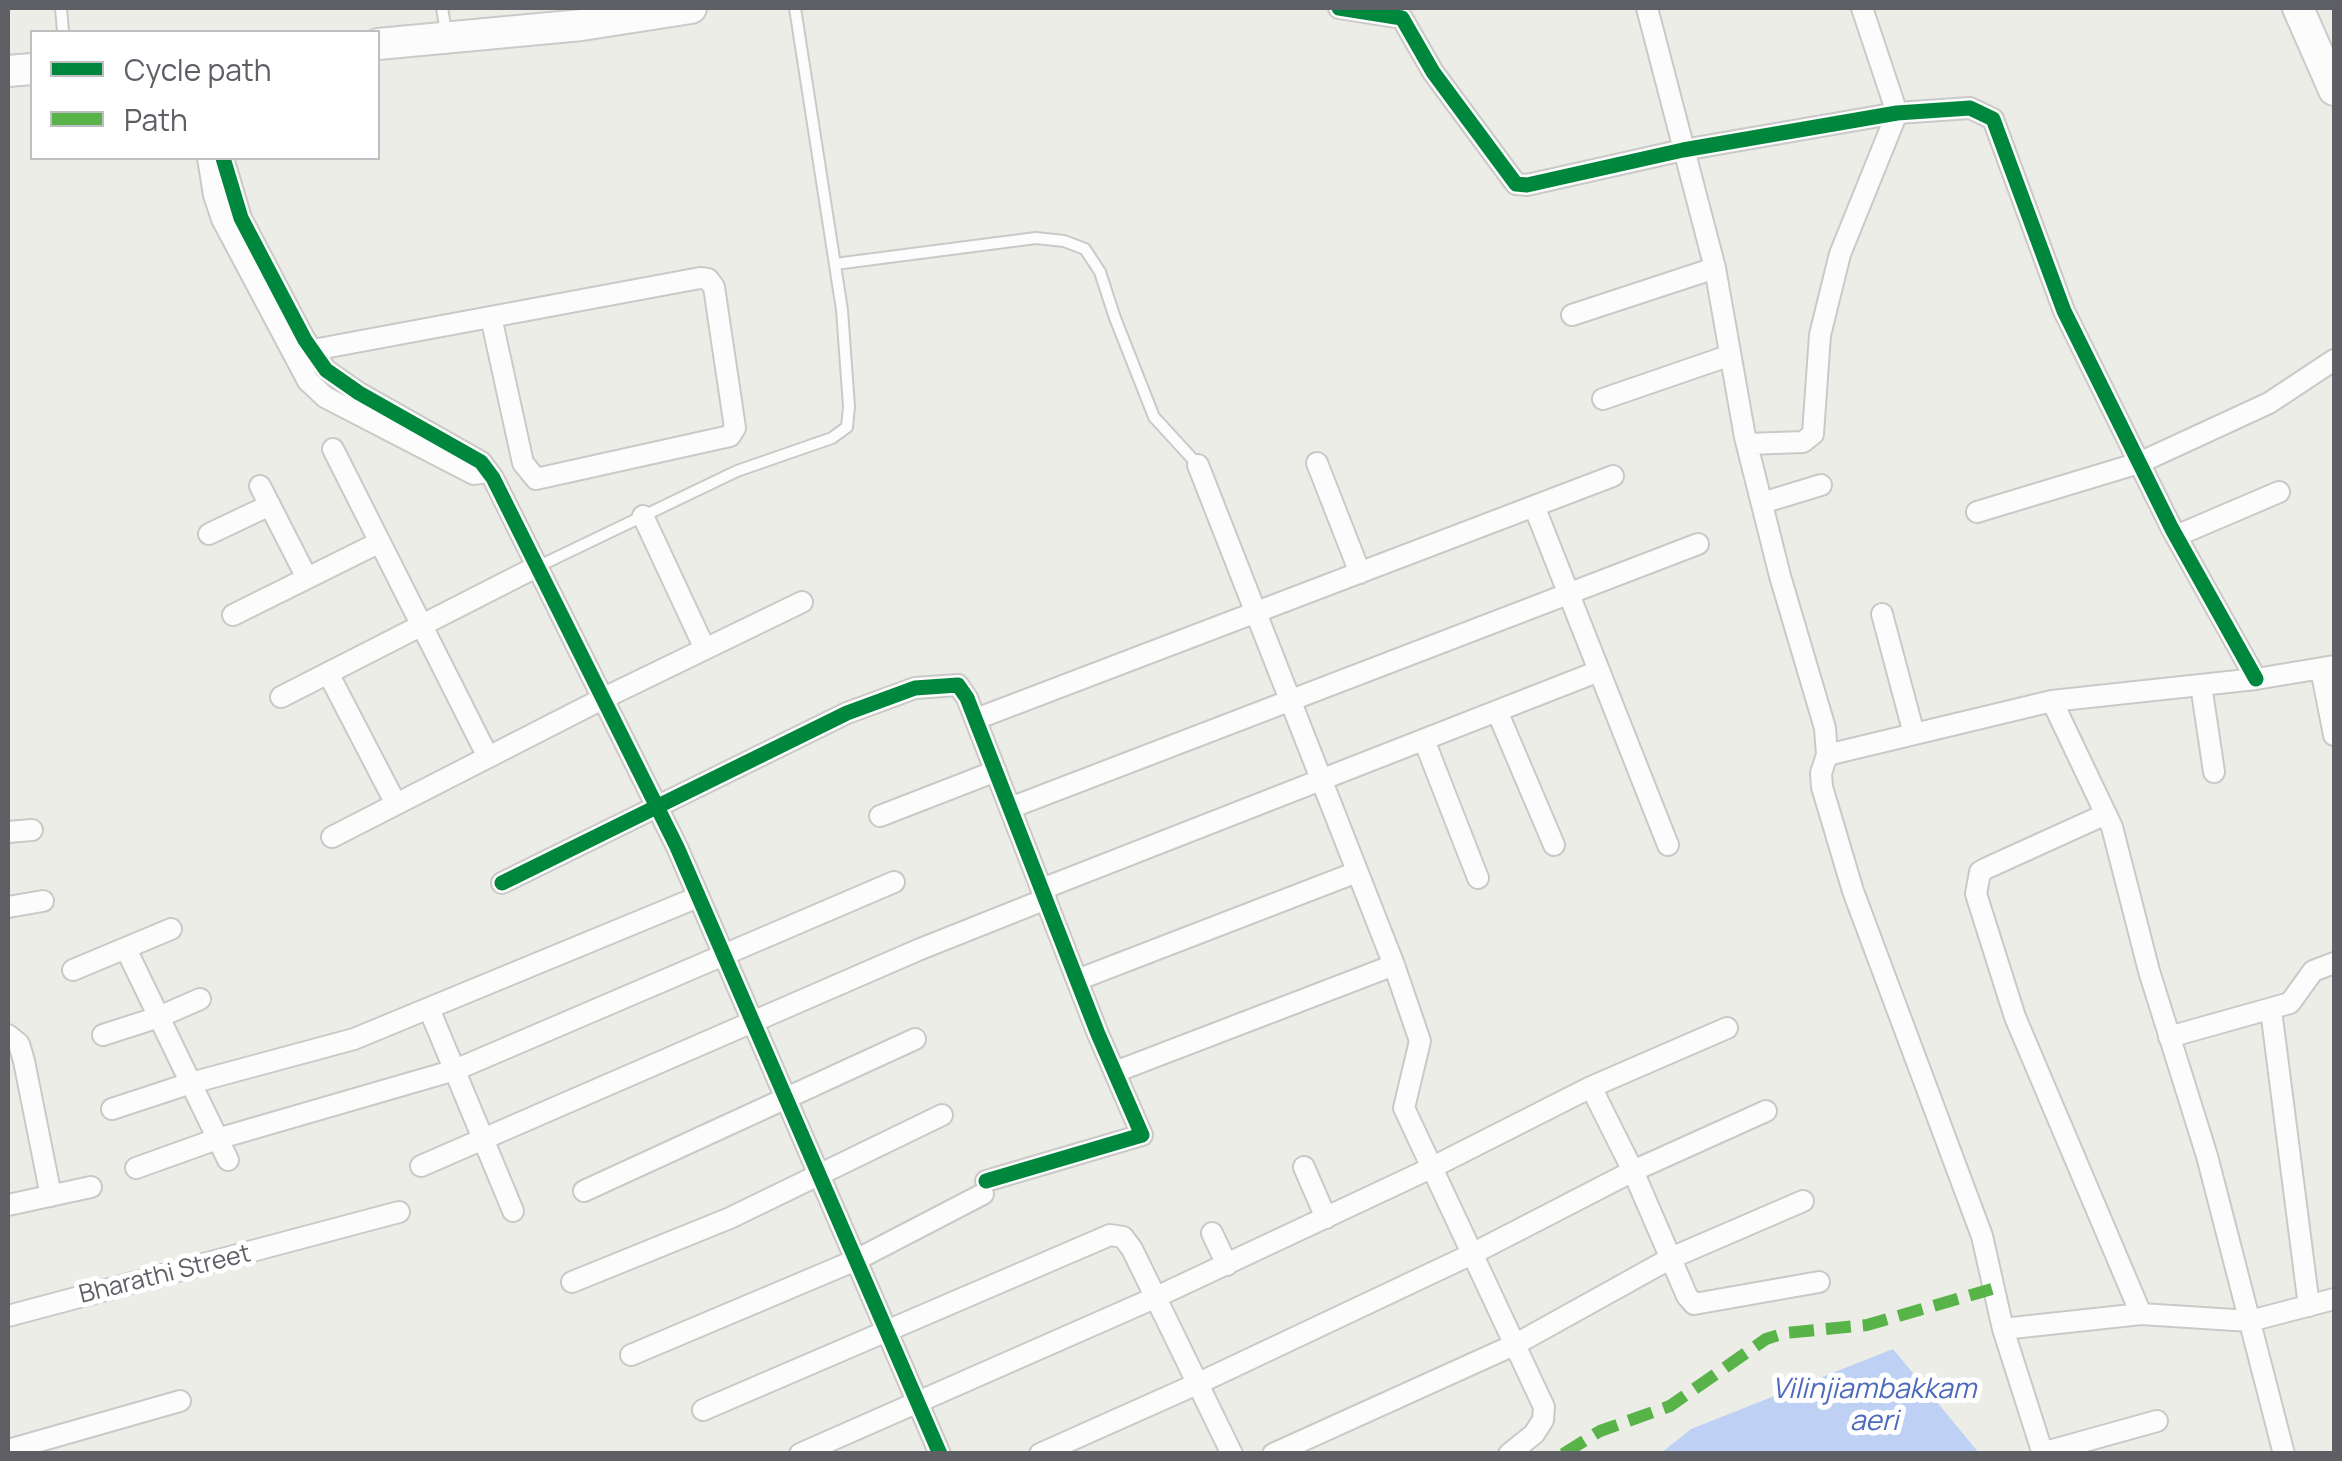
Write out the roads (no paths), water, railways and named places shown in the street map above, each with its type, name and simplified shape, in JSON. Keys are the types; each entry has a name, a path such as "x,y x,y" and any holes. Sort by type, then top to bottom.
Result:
{"street":[{"path":"380,44 447,38 525,19 691,8"},
{"path":"1339,8 1402,18 1433,72 1516,184 1527,185 1684,150 1896,113 1970,108 1992,119 2064,310 2176,536 2256,679"},
{"path":"1647,8 1714,268 1747,444 1825,728 1827,755 1821,772 1822,786 1853,891 1982,1236 2003,1329 2043,1453 2157,1421"},
{"path":"1747,444 1803,442 1813,434 1820,334 1840,254 1896,113 1862,8"},
{"path":"2298,8 2334,90"},
{"path":"208,160 222,219 308,381 324,397 474,474 490,475 522,463"},
{"path":"224,160 241,218 326,370 360,394 481,462 490,475 698,897 940,1454"},
{"path":"1572,315 1714,268"},
{"path":"313,350 700,278 708,280 714,288 736,419 730,436 536,479 522,463 491,317"},
{"path":"1603,399 1728,356"},
{"path":"1977,512 2140,463 2269,402 2334,360"},
{"path":"333,449 488,757"},
{"path":"1318,463 1360,573"},
{"path":"1198,465 1420,1041 1404,1108 1544,1407 1534,1434 1510,1454"},
{"path":"976,719 1613,476"},
{"path":"1762,503 1821,485"},
{"path":"2176,536 2279,492"},
{"path":"209,534 265,495 307,578"},
{"path":"1534,506 1668,845"},
{"path":"643,516 705,649"},
{"path":"233,615 380,542"},
{"path":"1010,808 1698,544"},
{"path":"281,696 536,567"},
{"path":"332,837 802,602"},
{"path":"1882,614 1914,734"},
{"path":"1827,755 2052,701 2328,668 2334,735"},
{"path":"421,1166 1044,894 1599,672"},
{"path":"328,673 396,804"},
{"path":"502,882 848,713 915,688 958,685 976,719 1077,980 1142,1134 984,1187 856,1260 631,1356"},
{"path":"2201,685 2214,772"},
{"path":"2052,701 2106,814 2207,1156 2284,1454"},
{"path":"1497,711 1554,845"},
{"path":"1424,740 1478,878"},
{"path":"880,816 996,771"},
{"path":"2106,814 1986,868 1980,872 1976,894 2015,1017 2141,1314"},
{"path":"8,832 32,830"},
{"path":"1077,980 1357,872"},
{"path":"136,1168 216,1139 455,1070 894,882"},
{"path":"112,1109 191,1083 354,1040 698,897"},
{"path":"8,906 43,901"},
{"path":"73,970 171,928"},
{"path":"126,949 228,1160"},
{"path":"2170,1036 2290,1003 2313,972 2334,963"},
{"path":"1115,1072 1394,966"},
{"path":"103,1035 159,1018 200,999"},
{"path":"2271,1010 2308,1306"},
{"path":"430,1011 514,1211"},
{"path":"800,1454 1227,1265 1592,1087 1727,1028"},
{"path":"8,1035 19,1044 24,1062 51,1196"},
{"path":"584,1191 916,1039"},
{"path":"1592,1087 1694,1304 1818,1282"},
{"path":"1040,1454 1472,1254 1634,1171 1766,1112"},
{"path":"572,1282 730,1218 942,1115"},
{"path":"1304,1167 1326,1218"},
{"path":"8,1205 92,1187"},
{"path":"1273,1454 1516,1344 1671,1258 1803,1200"},
{"name":"Bharathi Street","path":"8,1316 399,1212"},
{"path":"1212,1233 1227,1265"},
{"path":"702,1410 1110,1236 1123,1237 1232,1454"},
{"path":"2003,1329 2141,1314 2250,1321 2334,1300"},
{"path":"8,1450 180,1402"}],"lane":[{"path":"442,8 447,38"},
{"path":"536,567 737,471 832,438 847,427 846,368 835,264 795,8"},
{"path":"835,264 1036,238 1064,241 1085,249 1100,272 1114,318 1154,416 1198,465"}],"water":[{"name":"Vilinjiambakkam aeri","path":"1893,1349 1979,1453 1661,1453 1691,1429"}]}
